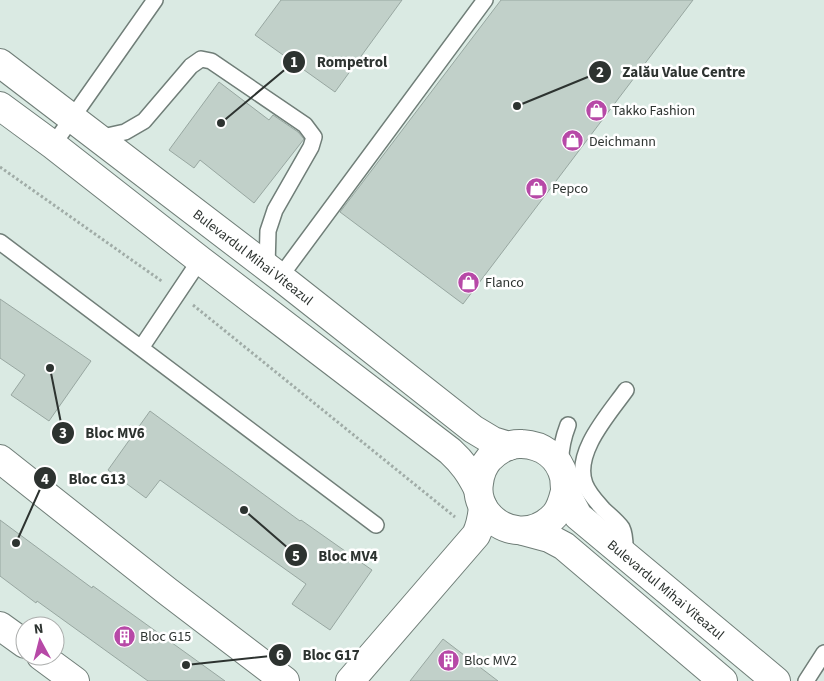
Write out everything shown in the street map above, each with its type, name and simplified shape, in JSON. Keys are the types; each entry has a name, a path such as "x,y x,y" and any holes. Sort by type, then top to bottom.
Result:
{"main road":[{"name":"Bulevardul Mihai Viteazul","path":"0,63 274,272 473,429 493,441 540,448 549,454 557,461 578,516 776,681"},
{"path":"0,106 450,451 462,462 469,472 480,498 492,519 514,529 549,538 564,546 723,681"},
{"path":"350,681 476,535 482,519 480,475 486,462 496,452 519,445"},
{"path":"0,460 285,681"},
{"path":"476,535 491,530 536,529 556,514 562,503 563,480"},
{"path":"0,626 15,637"},
{"path":"55,666 75,681"}],"lane":[{"path":"53,145 155,0"},
{"path":"274,272 485,0"},
{"path":"98,138 126,132 144,121 191,66 201,59 211,61 305,125 314,137 311,146 275,210 268,231 274,272"},
{"path":"0,242 376,525"},
{"path":"141,348 200,260"},
{"path":"625,555 622,528 590,495 584,483 583,467 584,457 593,436 626,390"},
{"path":"806,681 824,653"}],"path":[{"path":"0,166 178,293 476,535"}],"building":[{"path":"281,0 402,0 335,92 255,35"},
{"path":"501,0 693,0 463,304 340,212"},
{"path":"219,82 269,120 273,115 298,132 304,139 254,203 200,160 194,168 169,150"},
{"path":"0,299 91,361 49,421 11,395 25,375 0,358"},
{"path":"150,411 300,521 372,570 330,630 292,604 306,584 160,480 146,498 108,470"},
{"path":"0,520 92,588 93,586 225,681 148,681 65,621 65,616 58,616 37,601 36,603 0,576"},
{"name":"Bloc MV2","path":"443,639 498,681 410,681"}],"place":[{"name":"Zalău Value Centre","path":"517,106"},
{"name":"Takko Fashion","path":"596,110"},
{"name":"Rompetrol","path":"221,123"},
{"name":"Deichmann","path":"573,141"},
{"name":"Pepco","path":"536,188"},
{"name":"Flanco","path":"469,282"},
{"name":"Bloc MV6","path":"50,368"},
{"name":"Bloc MV4","path":"244,510"},
{"name":"Bloc G13","path":"16,543"},
{"name":"Bloc G15","path":"124,636"},
{"name":"Bloc MV2","path":"448,660"},
{"name":"Bloc G17","path":"186,665"}]}
